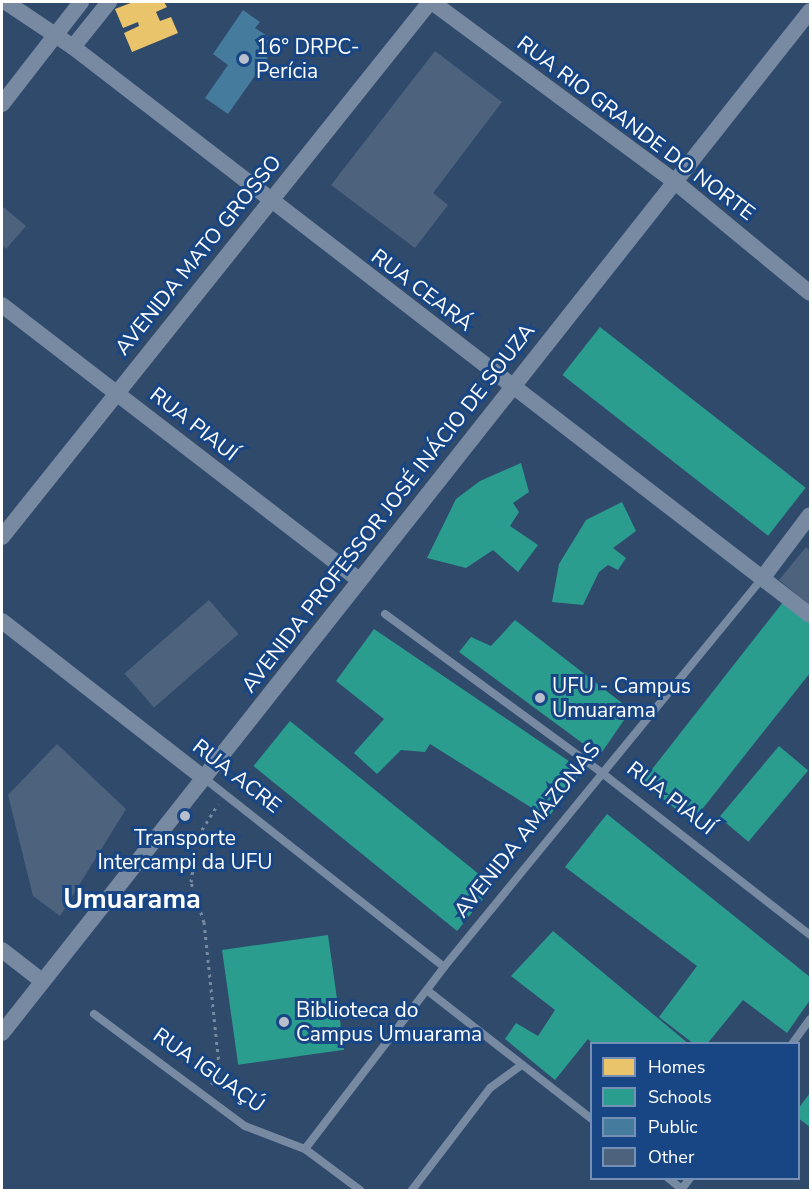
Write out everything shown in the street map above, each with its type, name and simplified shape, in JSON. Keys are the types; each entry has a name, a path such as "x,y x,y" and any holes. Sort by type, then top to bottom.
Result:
{"street":[{"name":"RUA CEARÁ","path":"6,2 72,46 270,202 764,576 810,615"},
{"path":"2,104 81,2"},
{"path":"72,46 109,2"},
{"name":"RUA RIO GRANDE DO NORTE","path":"431,2 674,181 810,293"},
{"name":"AVENIDA MATO GROSSO","path":"2,537 431,2"},
{"name":"AVENIDA PROFESSOR JOSÉ INÁCIO DE SOUZA","path":"2,1033 810,11"},
{"name":"RUA PIAUÍ","path":"2,305 358,580"},
{"name":"AVENIDA AMAZONAS","path":"764,576 810,515"},
{"name":"RUA ACRE","path":"2,621 204,778"},
{"path":"2,950 42,981"}],"lane":[{"name":"AVENIDA AMAZONAS","path":"305,1149 428,991 444,967 764,576"},
{"name":"RUA PIAUÍ","path":"385,614 602,773 810,935"},
{"name":"RUA ACRE","path":"204,778 444,967"},
{"path":"428,991 590,1118"},
{"name":"RUA IGUAÇÚ","path":"94,1014 244,1126 305,1149 360,1191"},
{"path":"794,1042 810,1020"},
{"path":"412,1191 489,1088 522,1065"},
{"path":"669,1180 682,1190"}],"path":[{"path":"201,1094 220,1074 206,937 191,882 192,865 198,836 223,795"}],"building: Homes":[{"path":"133,2 164,2 167,7 156,12 160,21 171,17 178,33 132,52 124,33 139,26 138,22 123,28 115,9"}],"building: Schools":[{"path":"600,327 806,488 768,536 562,375"},
{"path":"521,463 529,492 513,503 519,512 510,526 538,545 518,572 493,550 466,568 427,558 456,499 480,481"},
{"path":"622,502 636,531 613,548 626,558 618,570 608,565 599,572 583,605 552,602 559,564 586,520"},
{"path":"787,597 810,616 810,673 692,822 642,782"},
{"path":"515,620 631,710 602,752 585,745 459,652 471,637 491,646"},
{"path":"374,629 582,770 548,818 430,744 425,752 401,750 377,774 354,753 384,719 336,681"},
{"path":"290,721 494,886 457,931 253,766"},
{"path":"779,746 808,770 748,842 719,817"},
{"path":"607,814 810,977 810,1000 787,1033 743,1000 709,1042 691,1042 659,1017 697,966 565,867"},
{"path":"553,931 687,1042 591,1042 588,1039 555,1080 505,1039 516,1023 538,1036 555,1010 511,976"},
{"name":"Biblioteca do Campus Umuarama","path":"328,935 344,1050 238,1065 222,950"},
{"path":"810,1093 810,1127 800,1120 800,1106"}],"building: Public":[{"name":"16° DRPC- Perícia","path":"243,10 260,22 255,28 278,43 228,114 205,98 228,65 213,54"}],"building: Other":[{"path":"435,51 502,102 433,193 448,205 415,248 331,185"},
{"path":"2,206 26,226 6,249 2,245"},
{"path":"806,547 810,551 810,605 779,580"},
{"path":"209,600 239,634 154,707 124,673"},
{"path":"57,744 126,809 60,916 33,896 8,795"}],"place":[{"name":"16° DRPC- Perícia","path":"244,59"},
{"name":"UFU - Campus Umuarama","path":"540,698"},
{"name":"Transporte Intercampi da UFU","path":"185,816"},
{"name":"Biblioteca do Campus Umuarama","path":"284,1022"}],"district":[{"name":"Umuarama","path":"132,900"}]}
